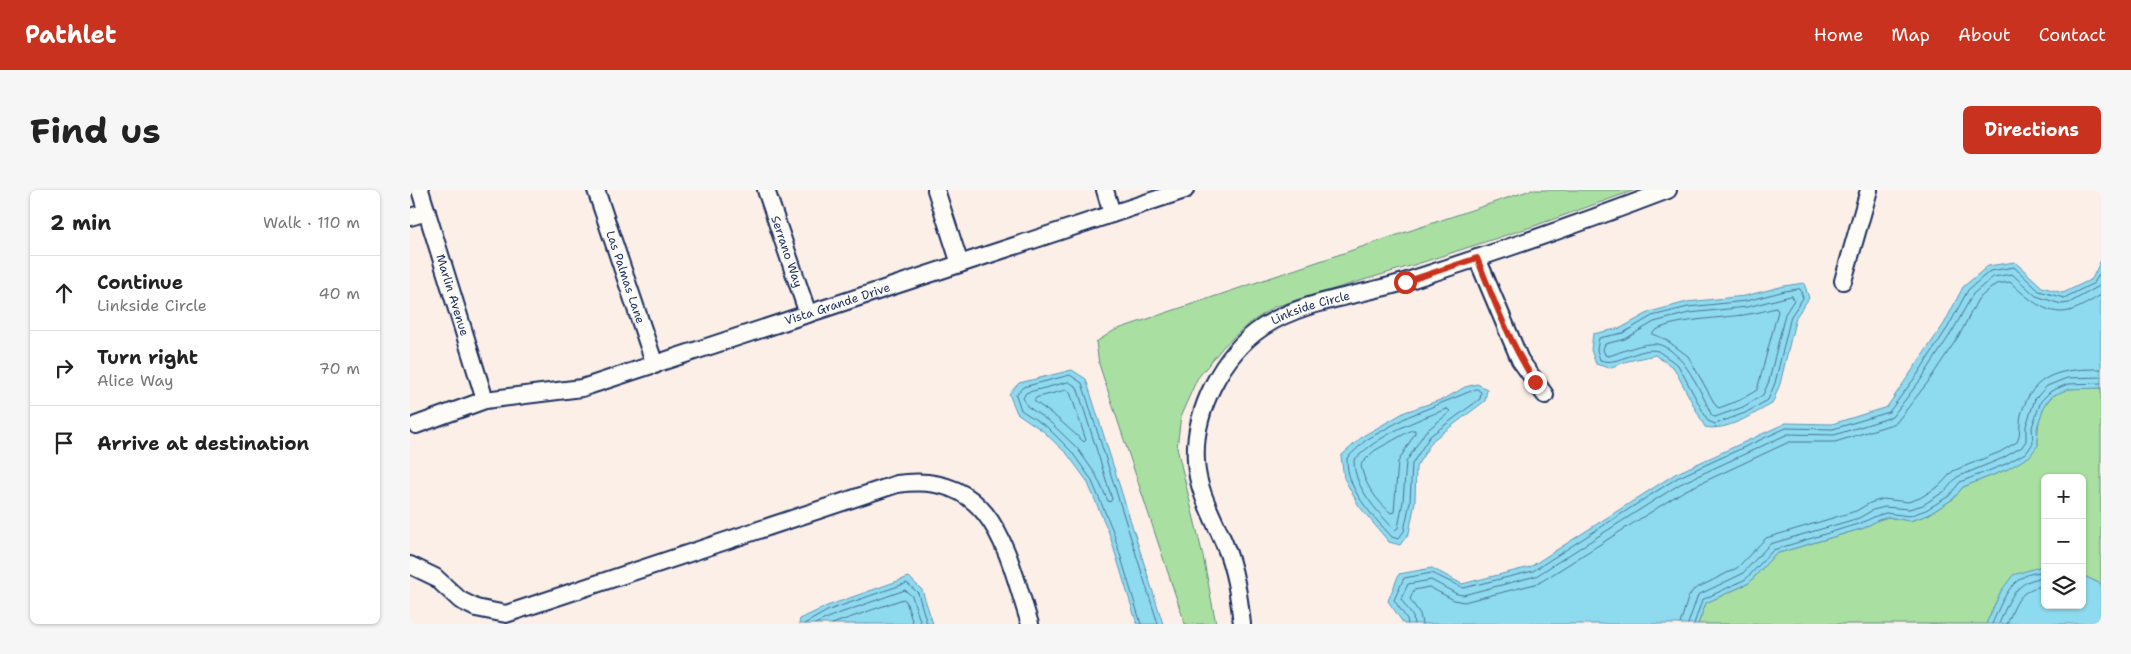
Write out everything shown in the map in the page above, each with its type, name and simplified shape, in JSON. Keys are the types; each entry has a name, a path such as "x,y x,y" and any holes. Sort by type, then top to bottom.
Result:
{"street":[{"name":"Marlin Avenue","path":"420,190 485,400"},
{"name":"Las Palmas Lane","path":"596,190 655,365"},
{"name":"Serrano Way","path":"766,190 808,314"},
{"path":"936,190 960,264"},
{"path":"1104,190 1112,214"},
{"name":"Vista Grande Drive","path":"416,425 485,400 582,388 1185,190"},
{"name":"Linkside Circle","path":"1242,624 1240,598 1233,570 1208,506 1196,461 1197,435 1202,410 1220,373 1239,349 1261,328 1284,314 1405,282 1595,218 1668,190"},
{"path":"1844,281 1869,190"},
{"path":"410,217 427,212"},
{"path":"1477,258 1520,360 1545,395"},
{"path":"410,565 435,577 460,600 507,619 897,484 918,482 942,485 956,491 972,501 990,519 1002,539 1030,624"}],"green space":[{"path":"1531,190 1635,190 1534,226 1417,264 1274,307 1247,325 1223,347 1197,379 1181,415 1177,448 1203,556 1216,624 1185,624 1099,364 1096,342 1115,330"},
{"path":"2101,388 2101,584 2086,577 2086,474 2041,474 2041,567 2001,591 1986,624 1698,624 1706,603 1749,583 1775,554 1864,528 1888,517 1910,521 1928,515 1953,499 1963,487 2008,469 2038,445 2040,418 2052,396 2069,389"}],"water":[{"path":"2101,260 2101,388 2069,389 2054,395 2045,403 2037,428 2038,445 2030,456 2008,469 1963,487 1953,499 1928,515 1910,521 1888,517 1864,528 1775,554 1749,583 1706,603 1698,624 1404,624 1388,601 1399,574 1432,568 1462,584 1530,567 1675,474 1786,423 1832,424 1887,407 1944,324 1963,287 1988,266 2015,262 2042,287 2063,293 2092,279"},
{"path":"1804,283 1809,298 1796,317 1780,384 1772,404 1730,425 1713,428 1705,427 1674,368 1655,355 1628,361 1609,368 1596,364 1591,350 1593,334 1621,328 1650,312 1687,302 1745,296"},
{"path":"1072,370 1086,379 1163,624 1137,624 1109,533 1087,481 1068,455 1043,431 1017,413 1009,394 1019,383"},
{"path":"1477,384 1487,389 1485,401 1433,440 1416,467 1415,502 1409,533 1400,545 1389,542 1359,506 1344,478 1341,456 1363,436 1405,412 1446,398 1465,387"},
{"path":"2041,567 2041,609 2086,609 2086,577 2101,584 2101,622 2092,624 1986,624 2001,591 2013,575"},
{"path":"909,577 922,590 933,624 799,624 800,619 827,606"}],"route":[{"path":"1405,282 1477,258 1520,360 1535,382"}]}
